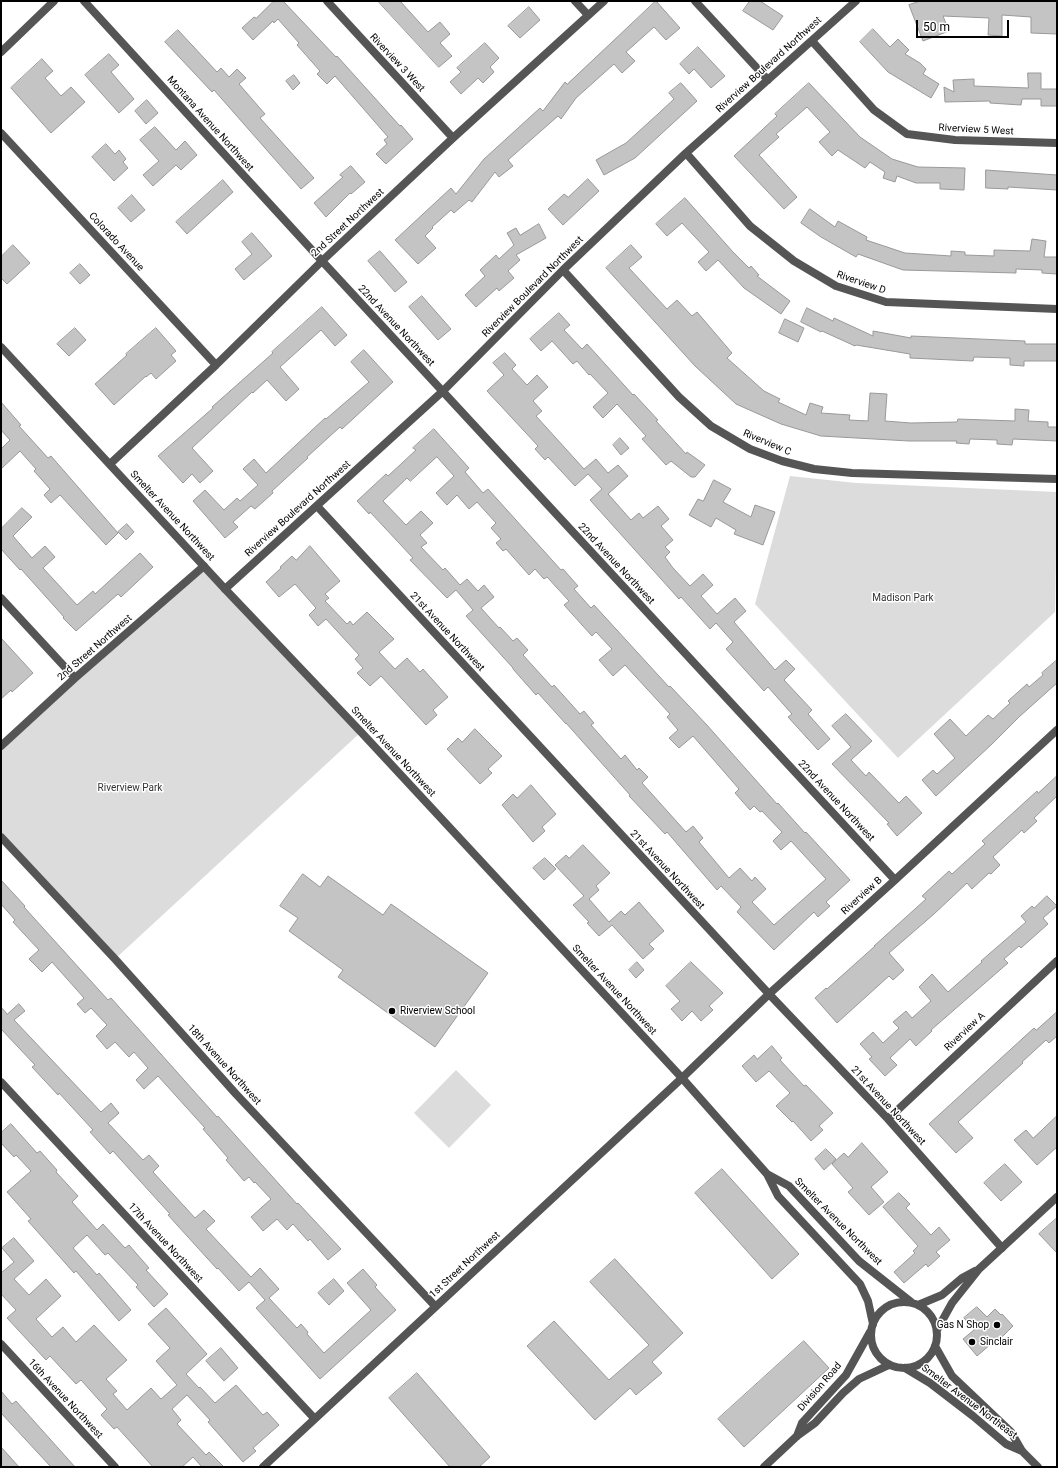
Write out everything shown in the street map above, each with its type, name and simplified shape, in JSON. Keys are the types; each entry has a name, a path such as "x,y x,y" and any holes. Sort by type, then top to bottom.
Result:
{"street":[{"path":"1,52 54,1"},
{"name":"Montana Avenue Northwest","path":"84,1 322,261"},
{"name":"Riverview 3 West","path":"327,1 453,138"},
{"path":"575,1 588,15"},
{"name":"2nd Street Northwest","path":"110,464 216,365 322,261 453,138 604,1"},
{"path":"695,1 768,80"},
{"name":"Riverview Boulevard Northwest","path":"225,589 443,391 563,270 686,153 856,1"},
{"name":"Riverview 5 West","path":"812,41 874,110 907,134 955,140 1057,143"},
{"name":"Colorado Avenue","path":"1,133 216,365"},
{"name":"Riverview D","path":"686,153 750,226 794,261 836,286 886,302 1057,309"},
{"name":"22nd Avenue Northwest","path":"322,261 895,880"},
{"name":"Riverview C","path":"563,270 679,397 711,426 750,449 782,461 814,469 837,472 1057,479"},
{"name":"Smelter Avenue Northwest","path":"1,347 682,1078 767,1174 778,1196 860,1284 868,1301 872,1328"},
{"name":"21st Avenue Northwest","path":"317,506 769,994 888,1119 1002,1248"},
{"name":"2nd Street Northwest","path":"1,746 75,678 204,566"},
{"path":"1,598 75,678"},
{"name":"Riverview B","path":"682,1078 769,994 1057,730"},
{"name":"18th Avenue Northwest","path":"1,837 236,1094 435,1306"},
{"name":"Riverview A","path":"888,1119 1057,961"},
{"name":"1st Street Northwest","path":"263,1467 314,1418 365,1374 435,1306 682,1078"},
{"name":"17th Avenue Northwest","path":"1,1082 314,1418"},
{"name":"Smelter Avenue Northwest","path":"767,1174 788,1186 859,1261 914,1304"},
{"path":"937,1330 952,1303 979,1269 1057,1197"},
{"path":"914,1304 942,1295 962,1278 979,1269"},
{"path":"903,1301 914,1304 931,1315 937,1330 935,1346 927,1359 920,1364 905,1368 889,1365 873,1348 872,1328 876,1317 887,1306 903,1301"},
{"name":"Division Road","path":"797,1436 802,1423 846,1375 872,1328"},
{"name":"16th Avenue Northwest","path":"1,1344 115,1467"},
{"name":"Smelter Avenue Northeast","path":"935,1346 952,1376 1011,1432 1022,1451 1038,1467"},
{"name":"Division Road","path":"764,1467 797,1436 815,1423 843,1393 859,1379 889,1365"},
{"name":"Smelter Avenue Northeast","path":"905,1368 930,1383 1006,1444 1022,1451"}],"green space":[{"name":"Madison Park","path":"790,476 856,483 1057,492 1055,612 898,758 755,604"},
{"name":"Riverview Park","path":"204,566 361,732 115,959 1,837 1,747"},
{"path":"456,1070 491,1105 449,1148 414,1113"}],"building":[{"path":"274,1 283,1 336,57 337,56 413,139 386,164 376,154 387,144 384,140 388,137 335,76 327,84 317,74 320,71 297,45 299,43 278,19 274,23 273,21 253,40 242,28 254,17 256,18"},
{"path":"378,1 400,1 428,32 440,22 450,34 440,43 452,56 439,67"},
{"path":"656,1 680,28 666,40 654,27 626,52 635,61 622,73 614,64 576,98 561,119 558,116 508,160 513,166 499,177 495,172 472,202 469,200 454,213 451,210 432,227 433,228 425,236 436,248 418,264 395,240 451,188 456,194 484,159 540,108 543,111 565,82 567,84"},
{"path":"750,1 760,1 783,16 773,30 743,11"},
{"path":"921,1 1057,1 1057,34 1031,33 1031,17 1002,15 1002,36 988,35 989,18 943,16 949,31 923,41 909,5"},
{"path":"529,7 540,20 520,38 508,26"},
{"path":"873,29 890,47 898,39 909,50 905,54 920,63 926,69 923,74 939,84 931,98 888,72 860,42"},
{"path":"178,30 217,72 221,68 229,77 237,69 246,78 239,84 265,114 260,118 314,178 301,189 214,90 212,92 165,42"},
{"path":"485,43 499,58 490,67 494,72 483,83 478,78 461,94 450,82 461,72 457,68"},
{"path":"698,47 725,76 711,88 694,69 689,74 680,64"},
{"path":"109,54 119,65 111,72 134,99 119,113 85,75"},
{"path":"42,59 53,71 45,78 61,96 71,87 85,102 51,133 11,88"},
{"path":"1028,73 1041,73 1041,89 1057,89 1057,106 1041,106 1041,99 1022,99 1021,105 990,103 990,101 945,102 944,87 954,92 953,80 974,79 974,86 1028,88"},
{"path":"294,75 300,83 293,90 286,81"},
{"path":"681,83 697,101 635,158 604,175 596,160 626,143 674,99 669,93"},
{"path":"809,83 860,137 892,159 918,167 965,168 964,190 940,189 940,183 916,183 897,176 895,182 883,178 885,172 870,162 865,168 838,150 832,156 819,142 830,132 807,107 776,134 779,137 759,155 797,197 784,209 734,156 777,116 775,114"},
{"path":"147,100 158,113 146,124 135,111"},
{"path":"155,127 176,150 185,141 197,155 181,170 176,165 153,186 143,175 159,161 140,140"},
{"path":"106,144 115,154 119,150 126,159 123,162 128,168 114,181 92,157"},
{"path":"351,166 365,182 351,194 350,193 326,217 314,203 343,177 340,175"},
{"path":"986,170 1057,175 1057,190 1008,187 1008,189 986,188"},
{"path":"588,179 599,191 563,225 548,209 564,194 568,197"},
{"path":"223,180 233,192 187,234 176,222"},
{"path":"132,195 145,210 131,222 118,208"},
{"path":"685,198 733,252 749,268 751,266 759,275 757,276 790,301 781,314 744,288 718,260 706,271 698,262 709,252 682,223 667,236 656,224"},
{"path":"810,209 835,227 838,221 867,237 866,240 905,253 951,256 951,251 965,252 965,255 994,256 994,250 1030,251 1032,239 1046,241 1044,257 1057,257 1057,274 1042,273 1042,270 1016,269 1016,273 903,270 858,254 856,257 821,237 801,223"},
{"path":"539,224 546,238 516,255 520,260 508,271 514,278 499,291 497,288 476,307 465,295 485,276 480,270 496,255 499,259 514,245 507,233 516,228 520,235"},
{"path":"252,233 272,256 244,280 235,269 252,254 242,242"},
{"path":"13,245 30,263 7,284 1,278 1,257"},
{"path":"631,245 642,257 629,268 667,309 677,300 692,316 697,312 732,353 727,358 764,391 780,399 778,402 806,415 810,403 823,407 821,413 850,415 849,420 868,421 870,393 887,394 885,421 911,423 957,422 958,419 1015,421 1015,409 1029,410 1028,421 1048,422 1048,427 1057,427 1057,441 1013,439 1012,445 997,444 997,440 970,439 969,444 956,443 957,441 909,441 821,436 781,424 736,404 695,366 606,268"},
{"path":"380,251 407,282 395,292 368,261"},
{"path":"80,264 90,275 80,284 70,273"},
{"path":"422,296 451,329 438,340 409,307"},
{"path":"322,307 347,335 335,346 321,330 280,367 299,389 286,401 267,380 253,393 252,392 192,448 213,471 200,483 192,474 183,483 158,456 213,408 212,407"},
{"path":"807,308 833,321 834,318 873,336 873,331 911,338 911,336 1025,341 1025,344 1057,344 1057,361 1024,361 1024,366 1010,365 1010,358 974,357 973,361 910,358 910,354 855,346 822,331 821,332 801,322"},
{"path":"559,313 570,325 564,330 582,349 587,344 633,395 634,394 658,420 656,421 686,454 687,452 705,465 695,477 691,477 671,461 666,465 642,439 646,436 617,404 603,418 593,407 608,393 577,361 573,364 552,341 541,351 530,339"},
{"path":"785,319 804,328 798,342 779,333"},
{"path":"75,328 86,340 69,356 57,344"},
{"path":"156,328 176,351 171,355 176,361 156,379 151,373 146,376 114,405 95,384"},
{"path":"364,350 393,382 342,429 340,427 307,457 308,458 272,491 273,493 255,509 251,506 233,522 238,527 225,538 193,501 205,490 224,510 237,498 240,501 258,485 243,469 254,459 266,473 325,418 326,419 369,382 351,362"},
{"path":"505,353 516,365 512,369 527,385 537,375 548,387 533,401 542,411 536,416 584,469 596,459 608,473 618,465 628,476 608,494 631,520 639,513 643,518 658,506 669,519 661,526 673,540 665,547 670,552 665,557 673,568 690,586 703,574 713,585 701,596 717,614 735,598 746,611 734,622 775,670 786,660 795,669 784,680 812,710 808,714 830,739 818,750 788,717 792,714 768,687 764,691 726,649 733,642 716,623 710,629 681,597 679,599 590,500 602,489 588,474 575,486 548,457 545,460 535,449 538,446 487,391 504,375 493,363"},
{"path":"1,402 21,425 19,426 48,458 51,456 118,533 106,545 60,495 51,503 44,495 50,489 34,471 36,469 20,451 1,469 1,449 10,440 1,430"},
{"path":"434,429 469,468 465,472 483,493 488,489 561,570 563,569 578,586 574,589 591,608 594,605 669,687 670,686 706,724 777,804 778,803 805,833 806,832 850,880 826,902 830,906 818,917 814,912 774,950 737,912 741,907 721,886 717,890 667,832 665,834 629,796 630,795 566,723 538,693 536,695 466,616 473,610 456,590 447,598 410,560 413,558 370,512 369,514 357,501 386,474 388,476 416,450 413,448","holes":["437,457 454,476 436,493 447,505 457,495 469,509 477,502 496,523 491,528 501,539 496,543 503,551 506,549 529,575 535,569 544,579 547,577 569,601 564,605 592,636 596,632 612,649 599,660 613,676 625,665 670,714 667,717 678,730 669,738 679,748 693,736 739,789 735,793 750,810 754,806 760,812 762,811 782,832 773,841 781,850 791,841 826,879 774,925 752,902 766,889 755,877 752,881 740,868 729,878 699,842 703,838 693,826 686,832 642,783 648,777 639,768 637,770 625,755 621,759 591,725 594,723 584,711 580,714 554,685 552,687 523,655 528,650 517,638 513,641 481,608 494,597 484,585 478,591 467,579 460,585 445,568 443,570 421,547 427,543 420,535 433,523 421,511 406,525 383,501 407,478 410,481"]},
{"path":"620,438 629,448 621,455 613,445"},
{"path":"714,480 731,489 723,502 751,517 755,505 775,512 763,545 734,534 736,530 716,518 711,527 689,515 698,499 703,501"},
{"path":"22,508 32,517 13,536 32,558 45,546 55,557 43,568 77,605 93,591 95,594 140,553 153,567 121,597 118,594 76,631 21,569 20,570 1,549 1,529"},
{"path":"127,524 134,532 126,540 118,532"},
{"path":"310,546 340,581 325,594 329,598 325,601 347,624 350,621 353,625 367,612 394,639 379,652 395,669 407,658 420,672 423,669 448,697 433,710 437,715 426,725 381,676 370,686 357,673 363,668 355,659 359,655 326,619 318,626 309,615 316,608 295,584 279,597 266,582 292,556 296,560"},
{"path":"1,638 33,673 12,692 11,690 1,699"},
{"path":"1057,660 1057,683 936,796 922,780 933,770 937,774 955,758 934,734 950,719 966,736 988,715 993,719 1010,703 1008,701 1027,684 1029,687"},
{"path":"846,714 872,741 851,760 866,776 869,772 899,803 906,796 922,813 897,836 887,824 889,823 832,764 851,747 832,726"},
{"path":"475,729 502,756 488,769 492,773 480,784 447,749 458,738 462,742"},
{"path":"1057,776 1057,796 1034,818 1037,821 1024,833 1022,830 993,857 1000,865 972,889 967,883 889,953 904,970 893,980 889,976 837,1023 815,998 826,988 827,989 926,899 922,896 949,871 952,874 985,844 982,841 1037,791 1038,793"},
{"path":"531,785 556,814 542,827 545,831 533,842 502,805 513,794 517,798"},
{"path":"583,845 610,873 596,886 599,890 589,899 609,922 621,911 625,915 639,902 664,931 649,944 654,949 643,959 612,925 599,936 587,923 589,922 573,905 584,896 555,865 566,855 569,858"},
{"path":"545,858 556,869 544,880 533,868"},
{"path":"303,874 320,887 328,876 383,915 391,904 488,973 435,1047 338,977 343,970 289,931 298,918 280,906"},
{"path":"1,880 108,1000 111,998 217,1117 218,1116 297,1204 298,1203 341,1249 328,1260 310,1239 308,1241 293,1224 287,1230 277,1219 263,1231 251,1217 271,1199 249,1177 244,1181 226,1160 228,1158 203,1129 205,1128 158,1076 144,1089 136,1080 148,1068 134,1052 129,1057 115,1042 107,1049 96,1036 107,1025 91,1008 85,1013 77,1004 84,998 52,962 42,972 29,959 39,950 13,922 15,920 1,904"},
{"path":"1047,896 1057,906 1043,918 1048,924 1021,948 1019,946 1004,959 1008,963 931,1030 932,1031 916,1046 910,1039 890,1058 897,1065 885,1076 869,1059 872,1057 860,1044 873,1032 883,1043 899,1028 893,1022 906,1011 912,1018 931,1001 919,987 932,974 948,992 1026,922 1021,916 1032,906 1034,908"},
{"path":"637,962 644,970 636,978 629,970"},
{"path":"691,962 723,993 709,1006 713,1010 701,1021 692,1011 682,1021 671,1009 680,1001 666,986"},
{"path":"19,1004 25,1011 14,1020 101,1112 111,1103 119,1113 108,1123 143,1160 149,1155 159,1166 153,1172 195,1218 204,1210 215,1221 206,1229 251,1277 260,1268 279,1289 269,1298 297,1328 301,1324 308,1332 307,1334 324,1353 371,1310 347,1283 363,1269 377,1285 375,1287 396,1310 320,1379 256,1308 265,1300 249,1282 239,1291 218,1268 217,1269 113,1151 110,1154 90,1132 93,1130 59,1093 58,1095 32,1067 35,1065 1,1029 1,1007 7,1014"},
{"path":"1057,1012 1057,1036 1049,1043 1046,1040 958,1122 973,1138 956,1153 929,1124 1034,1028 1036,1030"},
{"path":"772,1046 782,1058 780,1060 804,1086 806,1085 833,1113 819,1126 823,1130 811,1141 793,1121 792,1122 776,1106 790,1093 769,1071 756,1082 742,1066 754,1055 757,1059"},
{"path":"1057,1116 1057,1147 1037,1165 1014,1140 1026,1130 1033,1138"},
{"path":"11,1124 37,1153 40,1151 57,1170 56,1172 78,1196 72,1202 97,1230 103,1224 125,1248 129,1245 149,1268 146,1270 168,1294 154,1307 136,1287 138,1285 108,1253 105,1255 87,1235 73,1248 97,1275 99,1273 131,1310 119,1321 76,1271 74,1273 28,1221 31,1219 7,1192 31,1171 16,1155 14,1157 1,1143 1,1133"},
{"path":"862,1143 888,1172 871,1187 884,1202 869,1215 848,1192 853,1188 832,1164 844,1153 848,1157"},
{"path":"826,1149 836,1159 824,1170 815,1159"},
{"path":"1005,1164 1022,1182 1001,1201 984,1183"},
{"path":"722,1169 799,1254 772,1279 695,1193"},
{"path":"899,1193 910,1204 906,1208 931,1235 939,1227 950,1240 936,1252 940,1256 928,1267 926,1264 904,1283 894,1272 915,1253 913,1251 918,1246 883,1207"},
{"path":"1057,1218 1057,1253 1039,1234"},
{"path":"14,1238 34,1261 14,1279 29,1295 46,1279 61,1296 36,1319 52,1337 63,1327 76,1342 94,1325 127,1360 106,1379 117,1391 113,1394 127,1410 151,1388 161,1399 177,1385 156,1361 170,1348 148,1324 166,1308 207,1354 186,1374 199,1388 200,1387 215,1403 236,1385 263,1415 267,1412 279,1425 253,1448 256,1451 243,1462 208,1422 210,1420 187,1395 172,1409 181,1420 177,1424 206,1455 209,1452 224,1467 202,1467 193,1457 182,1467 153,1467 117,1427 114,1429 101,1415 107,1409 81,1380 76,1384 50,1356 46,1360 7,1318 16,1310 1,1294 1,1273 14,1262 2,1248"},
{"path":"615,1259 683,1333 652,1362 662,1373 636,1395 630,1388 595,1420 527,1346 554,1321 609,1380 649,1345 590,1282"},
{"path":"334,1279 344,1291 329,1305 318,1293"},
{"path":"977,1307 987,1317 995,1309 1013,1326 999,1340 998,1338 977,1356 963,1339 974,1330 964,1318"},
{"path":"804,1341 829,1368 744,1447 718,1419"},
{"path":"221,1348 238,1368 224,1381 206,1361"},
{"path":"417,1373 490,1457 479,1467 450,1467 389,1398"},
{"path":"1,1391 12,1404 16,1401 75,1467 51,1467 1,1413"},
{"path":"1,1447 19,1467 1,1467"}],"place":[{"name":"Riverview School","path":"392,1011"},
{"name":"Gas N Shop","path":"997,1325"},
{"name":"Sinclair","path":"972,1342"}]}
